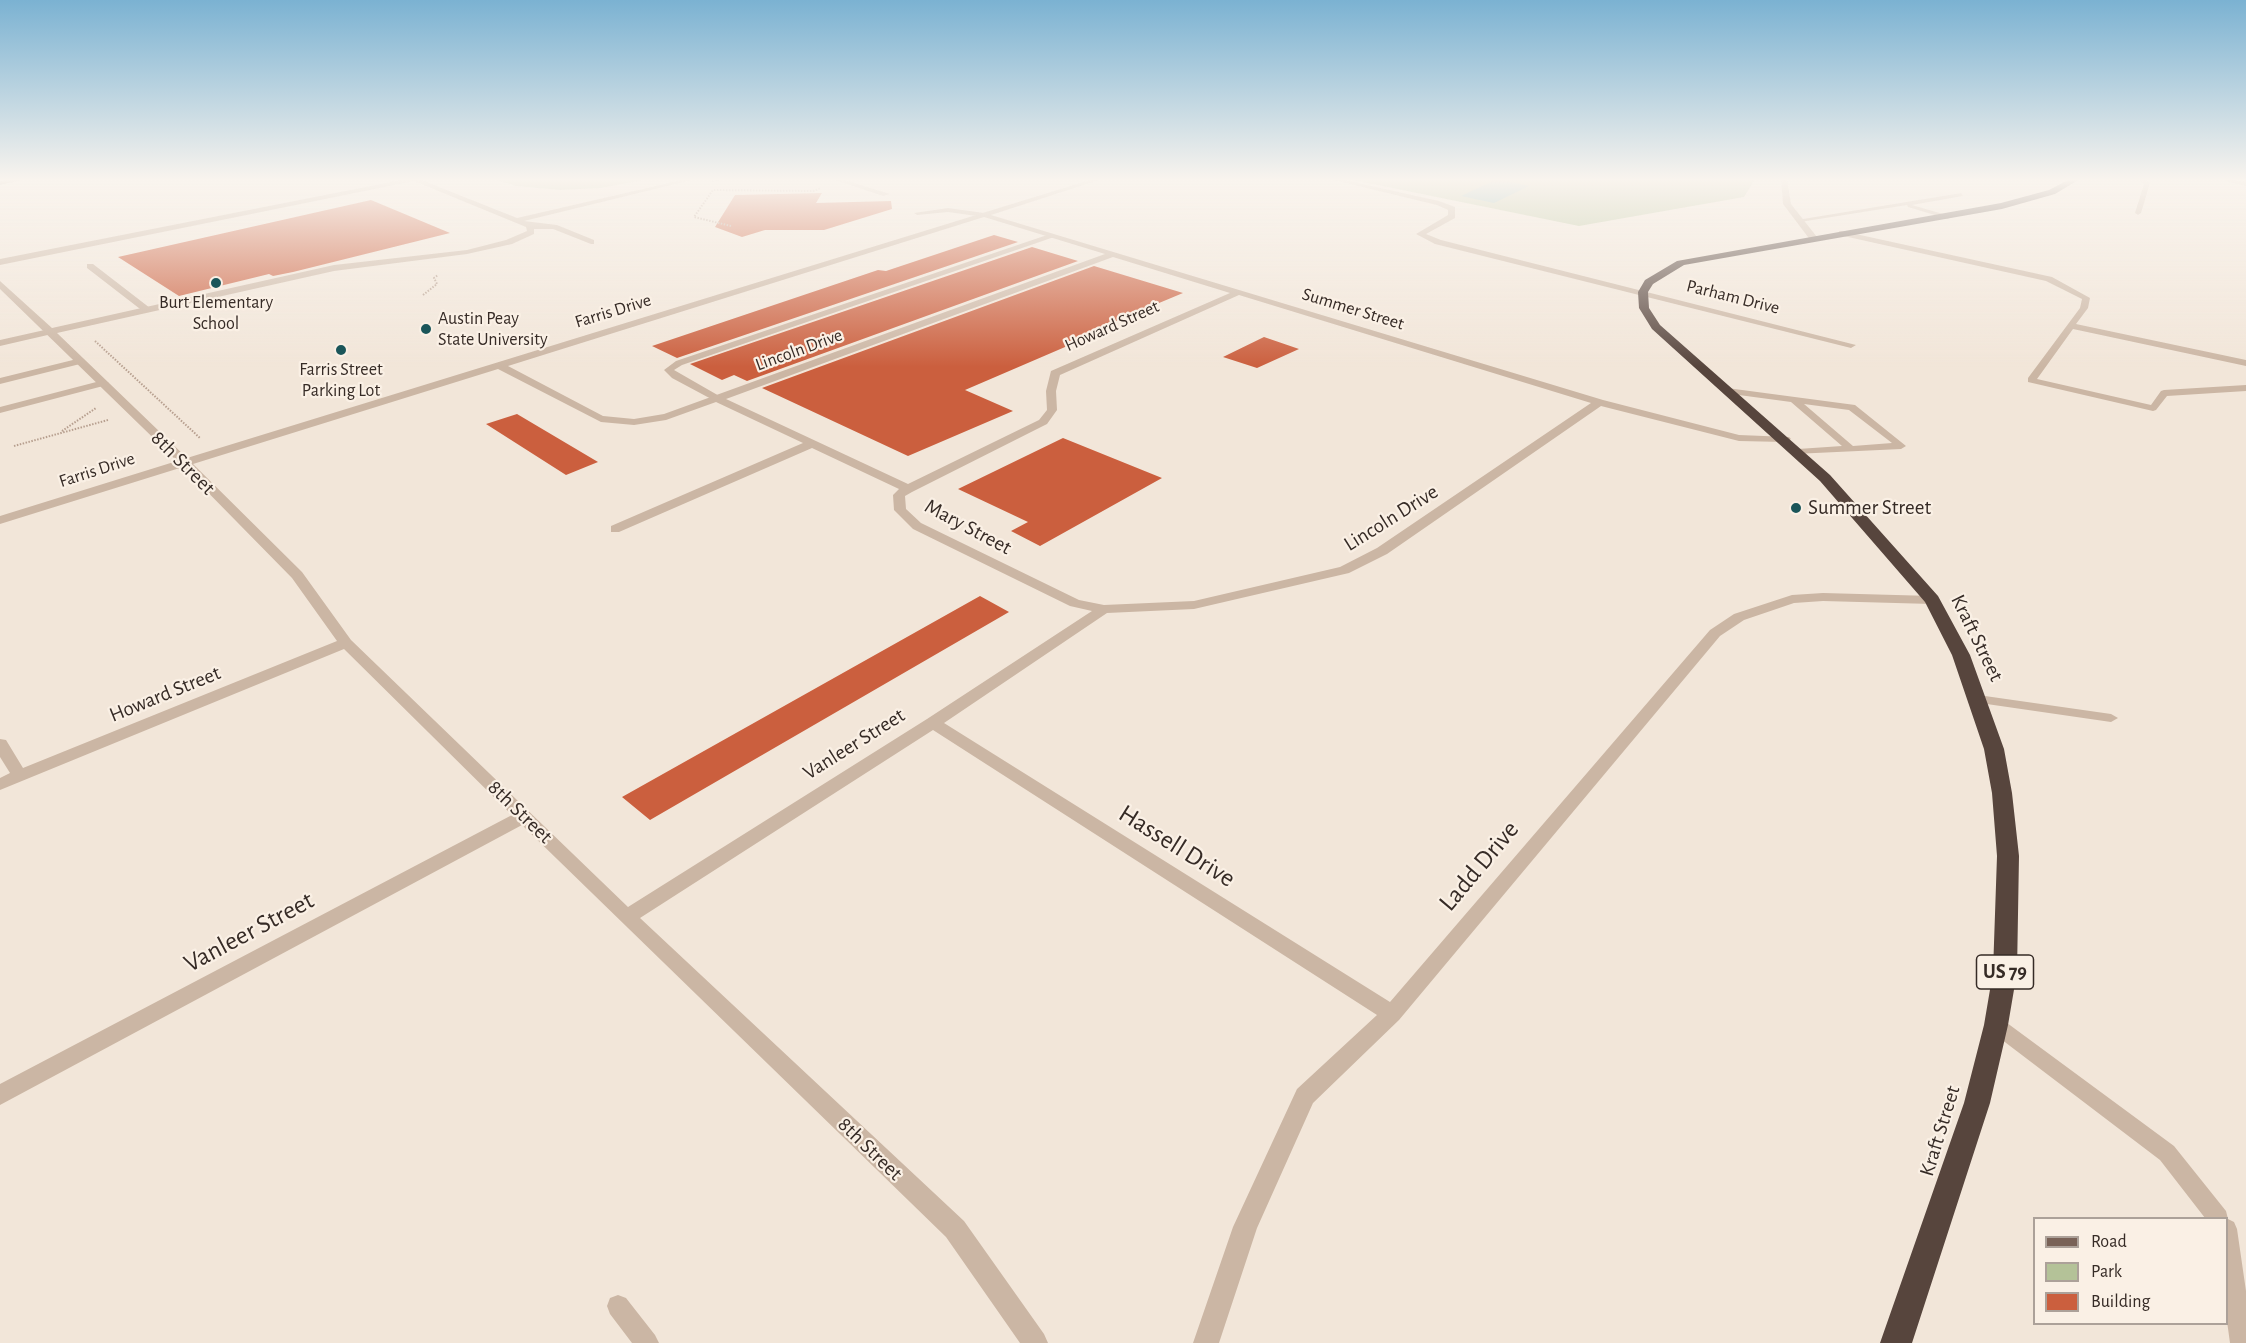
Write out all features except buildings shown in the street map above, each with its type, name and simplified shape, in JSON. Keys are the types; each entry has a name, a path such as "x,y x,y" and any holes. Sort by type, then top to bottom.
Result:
{"highway":[{"path":"1643,291 1649,282 1681,262 1794,242"},
{"name":"Kraft Street","path":"1643,291 1644,308 1656,327 1785,439 1852,506 1932,600 1961,655 1994,749 2002,793 2008,856 2005,972 1996,1025 1977,1103 1896,1343"}],"street":[{"path":"0,262 101,242"},
{"path":"49,332 334,268 467,252 506,242"},
{"name":"Farris Drive","path":"0,520 898,242"},
{"name":"Summer Street","path":"1072,242 1599,402 1739,438 1785,439"},
{"name":"Parham Drive","path":"1437,242 1643,291 1851,345"},
{"name":"Lincoln Drive","path":"499,365 601,419 634,422 666,417 1114,254"},
{"name":"8th Street","path":"0,284 104,383 297,575 346,643 627,917 956,1229 1035,1343"},
{"name":"Howard Street","path":"908,489 1043,422 1052,410 1051,391 1055,373 1239,292"},
{"name":"Mary Street","path":"718,399 908,489"},
{"name":"Lincoln Drive","path":"1104,609 1194,605 1344,570 1382,551 1599,402"},
{"path":"615,529 811,444"},
{"name":"Mary Street","path":"908,489 899,495 900,510 917,526 1075,603 1104,609"},
{"name":"Ladd Drive","path":"1206,1343 1245,1227 1305,1096 1392,1014 1715,633 1739,617 1792,599 1823,597 1932,600"},
{"name":"Vanleer Street","path":"627,917 933,723 1104,609"},
{"name":"Howard Street","path":"0,784 346,643"},
{"name":"Hassell Drive","path":"933,723 1392,1014"},
{"path":"0,744 20,776"},
{"name":"Vanleer Street","path":"0,1095 524,816"}],"lane":[{"path":"718,399 675,376 669,370 679,363 1036,242"},
{"path":"1883,242 2016,270 2059,283 2086,298 2084,308 2072,326 2031,380 2153,408 2164,393 2246,388"},
{"path":"90,266 147,310"},
{"path":"2072,326 2246,363"},
{"path":"0,343 49,332"},
{"path":"0,381 81,361"},
{"path":"0,410 104,383"},
{"path":"1727,391 1852,407 1901,446 1798,452"},
{"path":"1792,398 1851,449"},
{"path":"1978,699 2110,718"},
{"path":"1996,1025 2167,1153 2217,1217"},
{"path":"2228,1243 2242,1343"},
{"path":"618,1306 647,1343"}],"path":[{"path":"78,326 198,437 206,439 202,442"},
{"path":"89,401 115,428"},
{"path":"57,434 96,408"},
{"path":"14,446 108,420"}],"place":[{"name":"Burt Elementary School","path":"216,283"},
{"name":"Austin Peay State University","path":"426,329"},
{"name":"Farris Street Parking Lot","path":"341,350"},
{"name":"Summer Street","path":"1796,508"}]}
